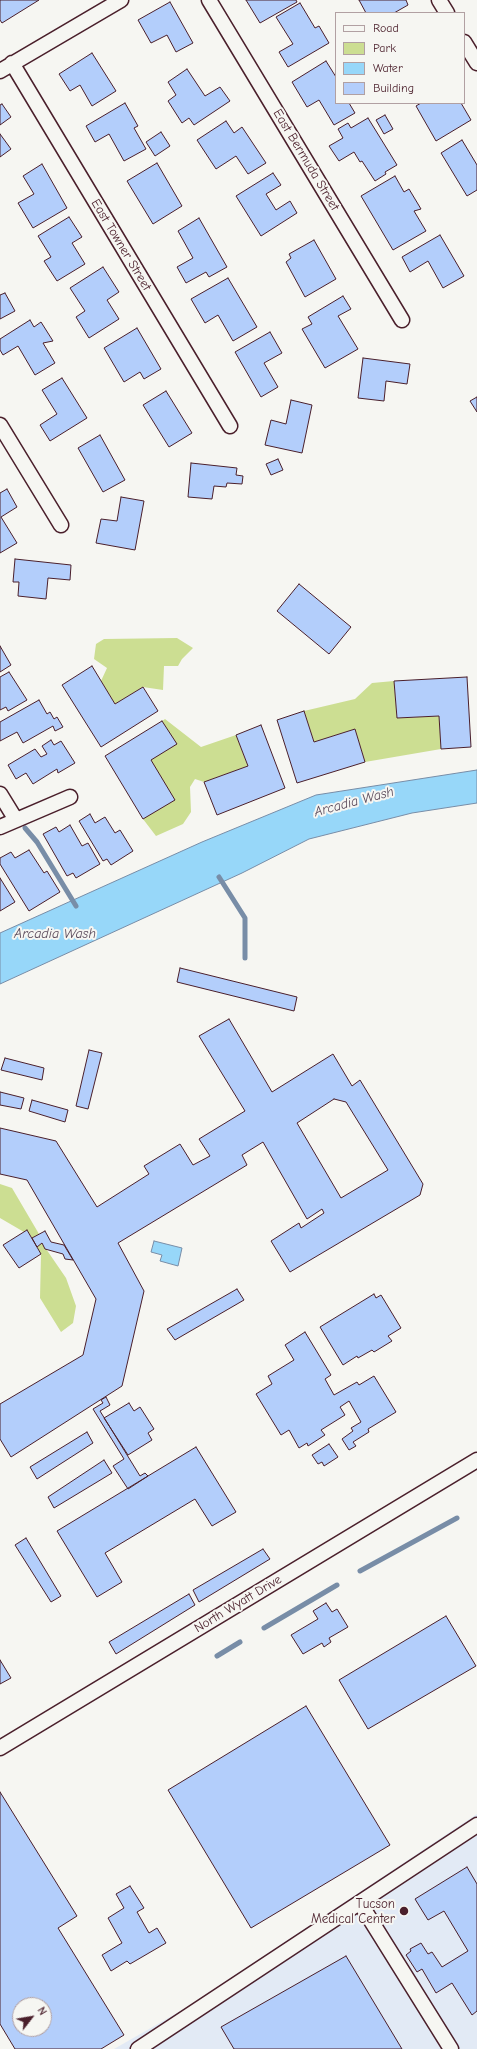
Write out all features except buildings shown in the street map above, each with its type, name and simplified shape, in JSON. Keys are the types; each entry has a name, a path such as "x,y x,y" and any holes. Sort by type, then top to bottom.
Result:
{"street":[{"path":"0,71 121,0"},
{"name":"East Bermuda Street","path":"209,0 402,320"},
{"path":"439,0 446,12"},
{"path":"465,44 477,64"},
{"name":"East Towner Street","path":"12,64 230,426"},
{"path":"0,425 62,525"},
{"path":"0,794 16,820"},
{"path":"0,827 70,797"},
{"name":"North Wyatt Drive","path":"0,1748 477,1460"},
{"path":"138,2049 477,1825"},
{"path":"360,1902 451,2049"}],"shaded area":[{"name":"Tucson Medical Center","path":"477,1814 477,2049 114,2049 184,2009"}],"green space":[{"path":"177,638 193,648 182,659 178,666 164,666 163,690 143,687 115,704 101,681 107,668 94,659 96,644 104,639"},
{"path":"394,681 397,718 439,716 441,749 365,762 355,729 314,742 304,711 355,699 372,683"},
{"path":"165,719 201,747 236,735 248,766 204,782 195,779 190,787 191,812 183,824 156,836 143,819 151,760 161,722"},
{"path":"0,1184 12,1188 39,1234 32,1238 27,1230 24,1232 0,1218"},
{"path":"42,1243 66,1278 76,1306 73,1323 61,1332 40,1298 41,1254 37,1247"}],"water":[{"name":"Arcadia Wash","path":"477,770 477,803 412,813 309,839 242,873 0,984 0,933 202,842 316,795"},
{"path":"154,1241 182,1248 178,1266 160,1261 162,1255 151,1252"}],"waterway":[{"path":"25,828 37,842 76,906"},
{"path":"219,877 245,918 245,958"},
{"path":"360,1571 457,1518"},
{"path":"264,1628 337,1585"},
{"path":"217,1656 240,1642"}],"place":[{"name":"Tucson Medical Center","path":"404,1911"}]}
